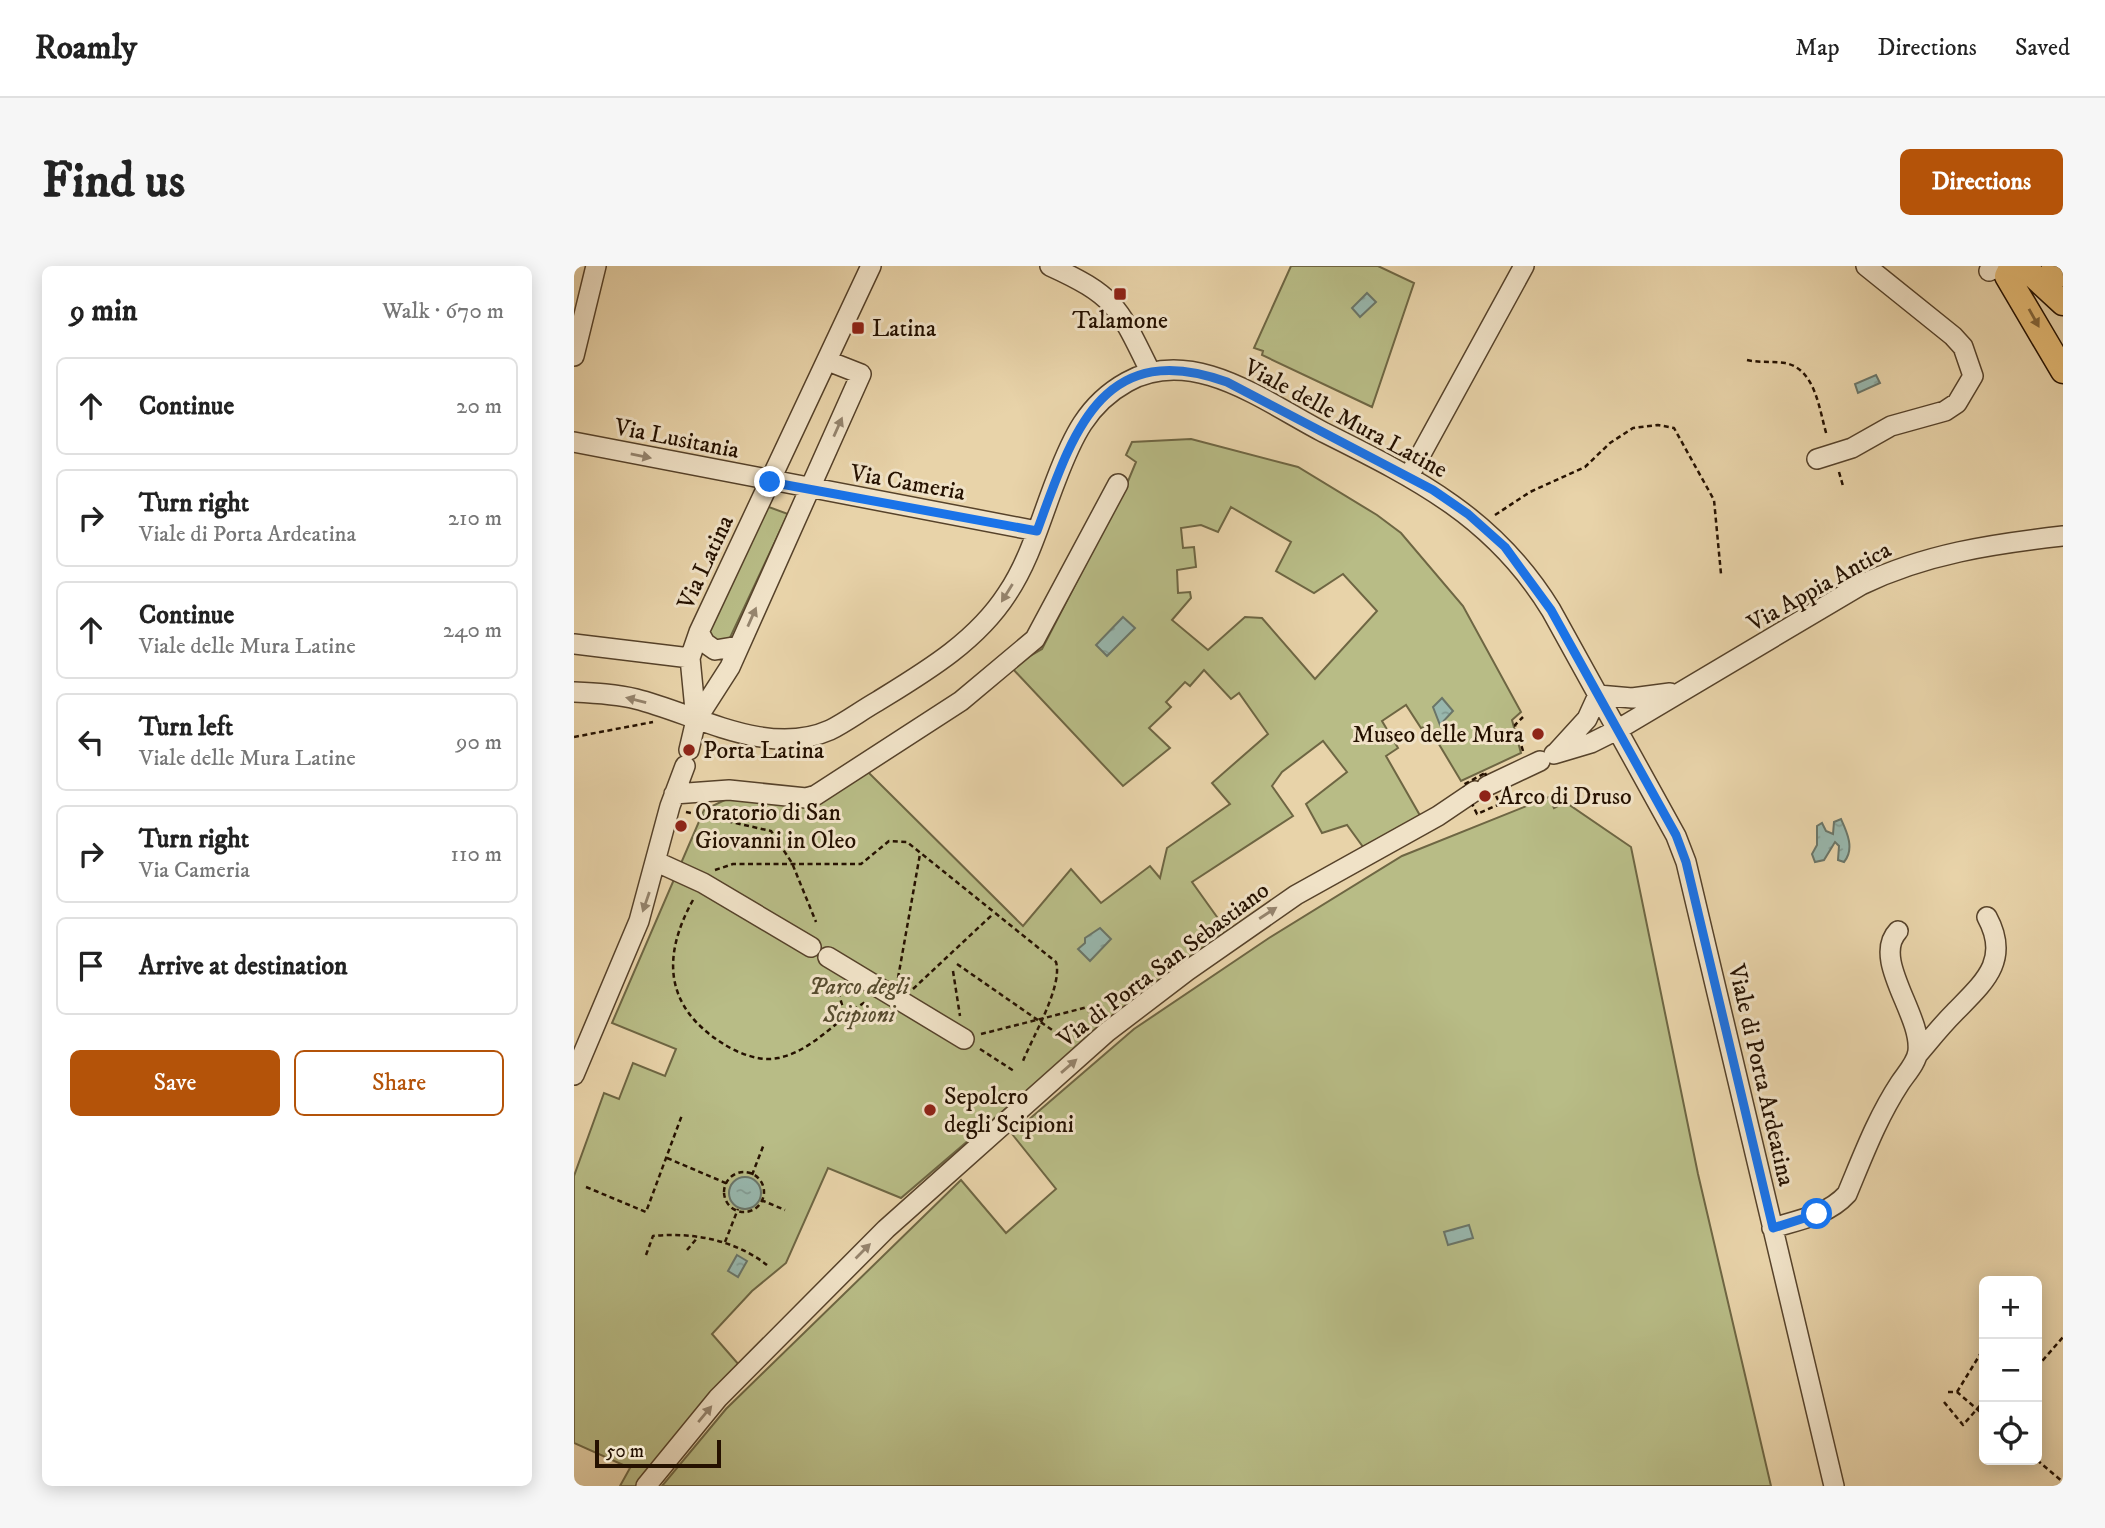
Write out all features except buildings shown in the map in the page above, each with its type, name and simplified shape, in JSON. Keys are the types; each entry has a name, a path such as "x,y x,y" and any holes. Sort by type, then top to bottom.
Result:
{"main road":[{"path":"2000,268 2063,371"},
{"path":"2045,271 2063,303"}],"street":[{"path":"574,356 596,266"},
{"name":"Via Latina","path":"696,720 690,658 699,632 871,266"},
{"path":"1050,266 1089,285 1109,299 1130,329 1150,371"},
{"path":"1409,476 1524,266"},
{"path":"1825,457 1852,448 1891,426 1945,411 1957,403 1973,376 1963,347 1953,336 1866,266"},
{"path":"574,1075 580,1042 639,921 696,720 740,646 861,374 828,361"},
{"name":"Viale delle Mura Latine","path":"574,692 637,699 696,720 774,737 808,736 831,730 939,662 981,626 1012,585 1037,531 1070,445 1086,415 1104,396 1150,371 1184,369 1227,382 1409,476 1480,524 1517,562 1541,593 1617,730"},
{"name":"Via Lusitania","path":"574,442 770,482"},
{"name":"Via Cameria","path":"770,482 1037,531"},
{"path":"672,800 729,790 806,798 816,795 961,701 1035,639 1118,484"},
{"name":"Via Appia Antica","path":"1617,730 1861,585 1898,568 1968,550 2063,536"},
{"name":"Via Latina","path":"699,632 705,643 715,650 740,646"},
{"path":"574,644 690,658"},
{"path":"1598,695 1632,698 1681,691"},
{"name":"Via di Porta San Sebastiano","path":"1540,761 1587,719 1598,695"},
{"name":"Via di Porta San Sebastiano","path":"646,1486 718,1398 886,1229 1107,1032 1275,909 1331,873 1438,817 1481,788 1617,730"},
{"name":"Viale di Porta Ardeatina","path":"1617,730 1676,835 1686,862 1834,1486"},
{"path":"657,862 703,883 811,947"},
{"path":"1773,1228 1837,1205 1847,1194 1884,1107 1919,1054 1982,986 1994,966 1995,931 1987,916"},
{"path":"1898,931 1892,938 1889,961 1918,1028 1919,1054"},
{"path":"828,957 964,1039"}],"path":[{"path":"1746,360 1783,363 1800,368 1809,379 1825,457 1843,486"},
{"path":"1480,524 1530,492 1585,467 1610,443 1633,428 1658,425 1674,428 1714,500 1721,574"},
{"path":"1523,717 1516,724 1540,761"},
{"path":"574,737 648,725 654,721"},
{"path":"672,800 701,817 721,818 771,831 792,863 816,922"},
{"path":"898,998 920,853"},
{"path":"898,998 994,914"},
{"path":"828,957 845,1015"},
{"path":"957,964 1068,1041"},
{"path":"953,971 964,1039 1014,1071"},
{"path":"964,1039 1088,1007 1091,1021 1083,1027"},
{"path":"1023,1060 1039,1020"},
{"path":"1059,1049 1076,1034"},
{"path":"586,1188 646,1212 682,1115"},
{"path":"752,1175 764,1144"},
{"path":"666,1157 728,1184"},
{"path":"743,1171 760,1178 765,1191 758,1209 748,1213 729,1206 723,1194 728,1184 732,1176 743,1171"},
{"path":"761,1200 785,1210"},
{"path":"724,1243 738,1209"},
{"path":"646,1255 653,1236 678,1234 740,1247 767,1265"},
{"path":"687,1250 698,1237"},
{"path":"2042,1361 2063,1337"},
{"path":"1957,1392 1979,1356"},
{"path":"1948,1392 1957,1392 1977,1409"},
{"path":"1944,1402 1963,1424 1983,1402"},
{"path":"2042,1464 2063,1482"}],"green space":[{"path":"1291,266 1378,266 1414,283 1372,407 1262,355 1263,351 1254,348"},
{"name":"Parco degli Scipioni","path":"1191,439 1298,467 1377,515 1401,533 1463,606 1521,712 1512,720 1521,753 1461,781 1428,726 1421,728 1406,705 1382,721 1398,748 1386,756 1422,819 1366,851 1347,825 1322,833 1306,804 1347,772 1323,741 1282,772 1272,786 1293,816 1192,882 1227,931 1113,1017 901,1198 828,1168 786,1263 752,1291 712,1334 740,1366 711,1395 636,1486 620,1486 630,1468 574,1443 574,1176 604,1093 619,1099 633,1063 665,1076 676,1049 612,1023 704,810 731,797 812,807 868,772 1023,926 1071,869 1101,903 1150,866 1160,878 1167,848 1230,804 1212,783 1268,734 1239,693 1231,699 1204,670 1190,686 1185,682 1166,702 1171,707 1149,728 1170,748 1123,786 1011,667 1042,649 1126,486 1136,462 1126,455 1132,442","holes":["1231,507 1291,542 1276,571 1314,593 1343,574 1377,611 1315,679 1262,618 1245,617 1208,650 1172,620 1191,598 1190,592 1178,593 1177,570 1196,567 1194,547 1183,548 1181,528 1201,525 1218,532"]},
{"path":"766,506 788,514 728,642 717,643 705,635"},
{"path":"1549,797 1554,808 1565,802 1631,847 1698,1174 1771,1486 662,1486 726,1409 961,1180 1006,1233 1056,1189 1012,1134 1134,1029 1269,938 1402,856"}],"water":[{"path":"1367,293 1376,302 1360,317 1352,308"},
{"path":"1876,375 1880,383 1858,393 1855,384"},
{"path":"1123,617 1135,628 1107,656 1096,645"},
{"path":"1442,698 1453,711 1440,725 1433,707"},
{"path":"1841,819 1849,840 1849,852 1844,862 1838,860 1839,846 1835,842 1824,860 1815,862 1812,854 1817,845 1817,826 1822,823 1826,831 1833,834 1834,822"},
{"path":"1100,928 1111,939 1090,961 1078,949 1085,943 1085,938"},
{"path":"745,1177 756,1182 761,1193 756,1204 745,1209 734,1204 729,1193 734,1182"},
{"path":"1469,1225 1473,1238 1448,1245 1444,1232"},
{"path":"737,1255 747,1261 738,1277 728,1271"}],"place":[{"name":"Talamone","path":"1120,294"},
{"name":"Latina","path":"858,328"},
{"name":"Museo delle Mura","path":"1538,734"},
{"name":"Porta Latina","path":"689,750"},
{"name":"Arco di Druso","path":"1485,796"},
{"name":"Oratorio di San Giovanni in Oleo","path":"681,826"},
{"name":"Sepolcro degli Scipioni","path":"930,1110"}],"route":[{"path":"770,482 1037,531 1070,445 1095,404 1122,385 1150,371 1184,369 1227,382 1409,476 1456,505 1505,547 1541,593 1676,835 1686,862 1773,1228 1817,1214"}]}
